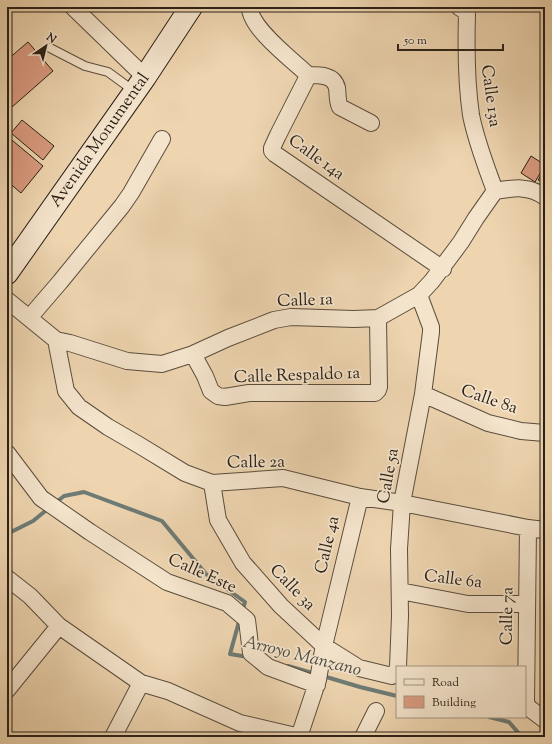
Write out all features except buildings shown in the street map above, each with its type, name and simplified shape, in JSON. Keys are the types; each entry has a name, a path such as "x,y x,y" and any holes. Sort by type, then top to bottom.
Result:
{"main road":[{"name":"Avenida Monumental","path":"7,274 140,84 191,7"}],"street":[{"path":"74,7 140,84"},
{"path":"250,7 254,22 265,35 307,75 318,75 329,78 337,87 338,103 340,107 371,123"},
{"name":"Calle 13a","path":"459,7 467,14 466,69 472,115 482,157 495,191"},
{"name":"Calle 14a","path":"307,75 307,78 278,135 272,151 281,159 442,269"},
{"path":"29,318 131,194 162,139"},
{"path":"495,191 519,187 532,190 545,196"},
{"name":"Calle 1a","path":"7,300 56,340 127,361 162,364 193,354 228,338 274,320 291,317 354,319 378,318 419,295 442,269 495,191"},
{"name":"Calle 5a","path":"396,666 400,616 399,549 402,503 423,394 431,327 419,295"},
{"name":"Calle Respaldo 1a","path":"193,354 211,391 218,396 225,397 249,393 375,393 380,387 378,318"},
{"name":"Calle 2a","path":"56,340 66,391 79,406 108,427 185,473 212,483 283,478 360,496 545,530"},
{"name":"Calle 8a","path":"423,394 488,423 522,431 545,434"},
{"name":"Calle Este","path":"7,453 41,498 90,532 167,582 227,603 247,620 251,653 268,667 317,683"},
{"name":"Calle 3a","path":"212,483 218,520 243,563 281,606 323,648 359,668 396,671"},
{"name":"Calle 4a","path":"299,737 317,683 323,648 360,496"},
{"name":"Calle 7a","path":"528,528 526,703 529,708 545,720"},
{"path":"7,578 30,596 59,626 141,683 168,691 240,723 299,737"},
{"name":"Calle 6a","path":"400,591 468,604 527,604"},
{"path":"7,690 59,626"},
{"path":"113,737 141,683"},
{"path":"363,737 376,711"}],"lane":[{"path":"50,48 85,66 108,72 140,84"}],"waterway":[{"name":"Arroyo Manzano","path":"54,504 64,496 84,492 162,521 206,574 245,602 242,612"},
{"name":"Arroyo Manzano","path":"7,534 33,521 49,508"},
{"name":"Arroyo Manzano","path":"240,618 230,654 248,657"},
{"name":"Arroyo Manzano","path":"288,666 316,674"},
{"name":"Arroyo Manzano","path":"323,676 396,696"},
{"name":"Arroyo Manzano","path":"493,718 509,722 522,737"}]}
